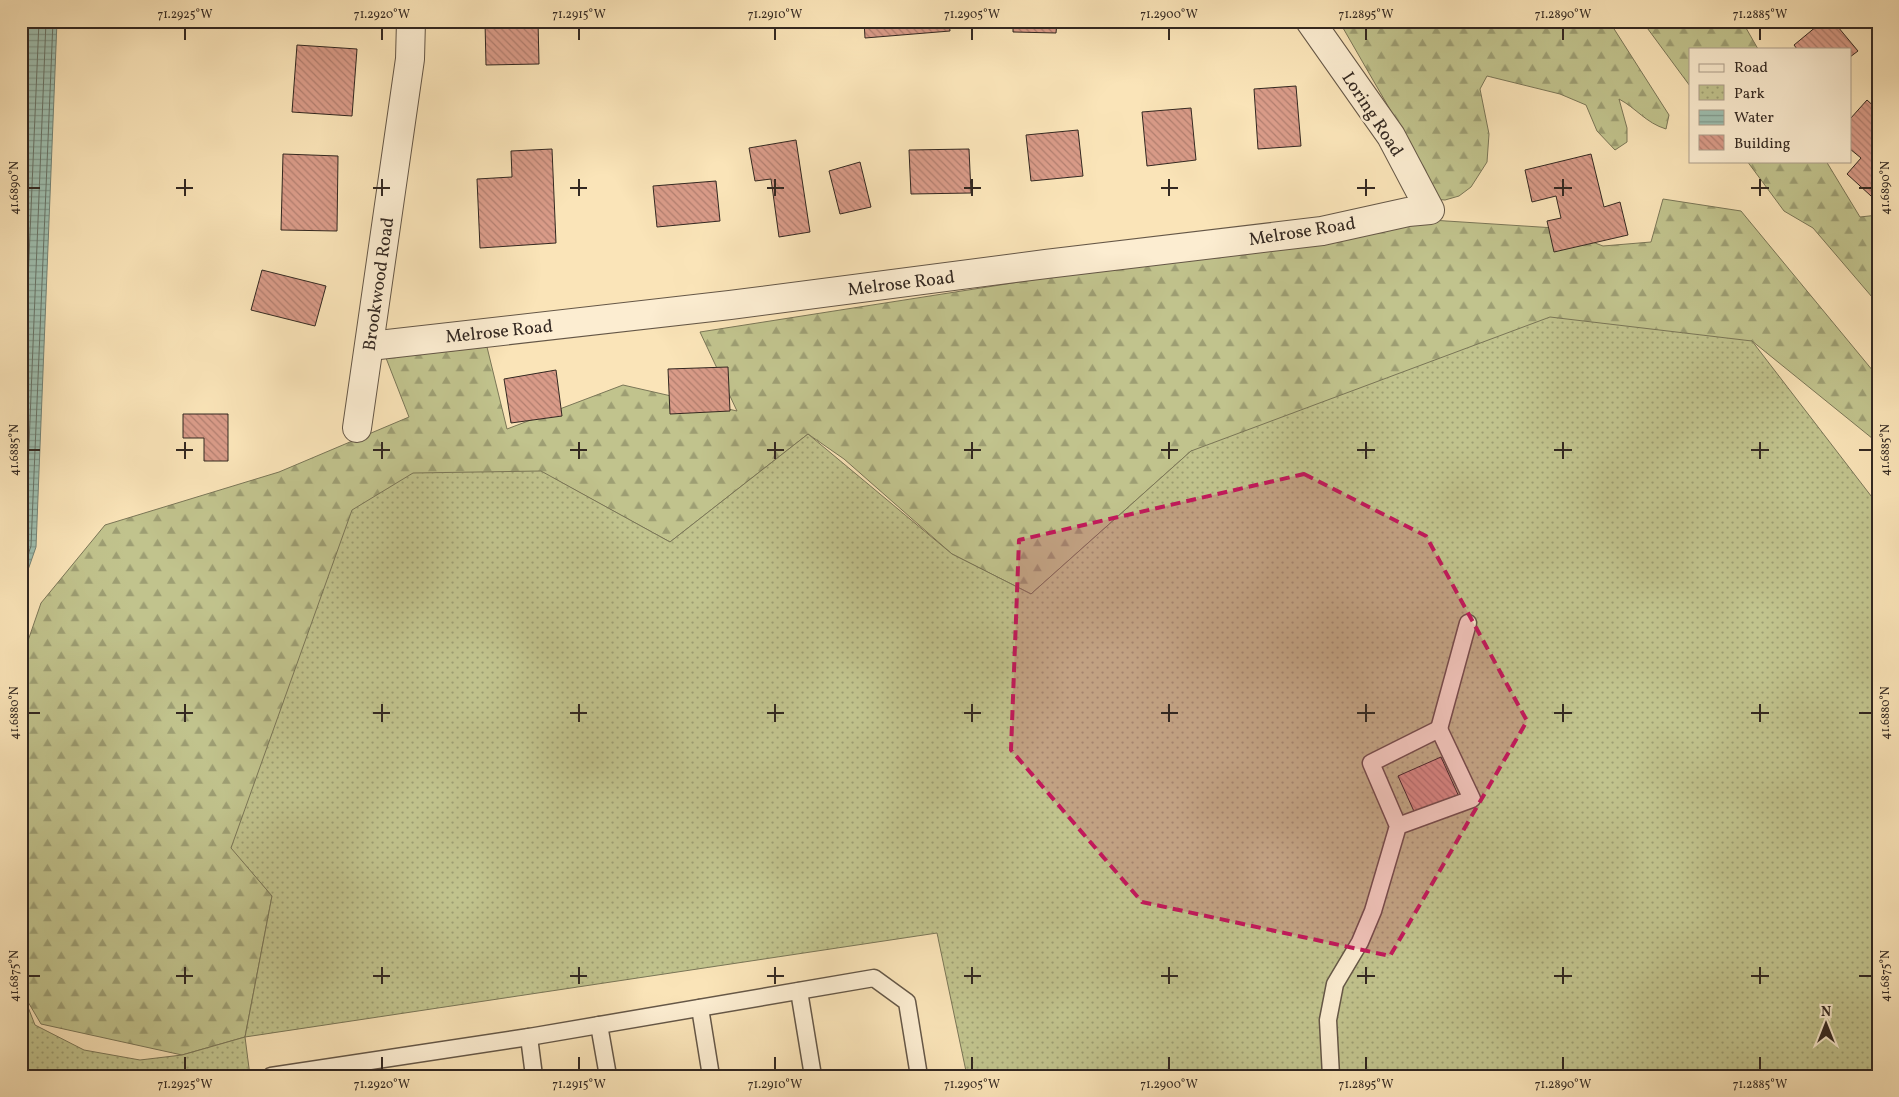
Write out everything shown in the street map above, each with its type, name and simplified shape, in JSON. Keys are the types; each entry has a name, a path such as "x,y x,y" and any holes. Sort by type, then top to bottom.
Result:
{"street":[{"name":"Brookwood Road","path":"357,428 410,60 411,21"},
{"name":"Loring Road","path":"1310,21 1391,136 1430,210"},
{"name":"Melrose Road","path":"370,346 730,305 1322,231 1401,214 1430,210"}],"lane":[{"path":"1398,826 1472,799 1440,729 1468,623"},
{"path":"1331,1076 1328,1020 1336,984 1360,942 1373,911 1398,826 1371,764 1440,729"},
{"path":"271,1076 529,1037 874,978 907,1002 919,1076"},
{"path":"799,991 813,1076"},
{"path":"700,1008 711,1076"},
{"path":"599,1025 608,1076"},
{"path":"529,1037 534,1076"}],"highlighted area":[{"path":"1304,474 1426,536 1527,721 1390,956 1142,902 1011,750 1019,540"}],"green space":[{"path":"1339,21 1609,21 1669,115 1666,129 1653,123 1619,99 1627,128 1627,142 1615,150 1597,131 1586,105 1560,94 1487,76 1480,89 1489,134 1487,162 1471,187 1459,196 1445,200 1431,199 1411,146"},
{"path":"1642,21 1742,21 1757,48 1689,48 1689,85"},
{"path":"1748,162 1827,162 1860,217 1878,215 1878,304 1813,228 1784,211"},
{"path":"1663,199 1741,211 1878,377 1878,443 1752,341 1191,451 1031,594 952,554 844,459 808,434 670,542 553,478 231,847 272,896 245,1037 182,1055 41,1024 21,990 21,661 41,603 105,525 279,472 409,417 386,358 487,347 507,429 623,385 737,411 700,332 1431,220 1555,228 1603,246 1651,242"},
{"path":"1550,317 1752,341 1878,505 1878,1076 967,1076 937,933 245,1037 272,896 231,848 352,510 413,473 541,471 670,542 808,434 952,554 1031,594 1191,451"},
{"path":"21,989 35,1025 84,1050 140,1060 182,1055 245,1037 250,1076 21,1076"}],"water":[{"path":"21,21 57,21 36,547 21,590"}],"building":[{"path":"290,21 353,21 353,26 290,26"},
{"path":"538,21 539,64 486,65 485,22"},
{"path":"864,21 949,21 950,31 865,38"},
{"path":"1013,21 1087,21 1057,22 1056,33 1013,32"},
{"path":"1823,21 1833,21 1858,51 1852,56 1852,48 1796,48 1794,45"},
{"path":"297,45 357,49 352,116 292,112"},
{"path":"1296,86 1301,146 1258,149 1254,89"},
{"path":"1867,100 1878,110 1878,189 1871,196 1847,174 1861,158 1852,151 1852,117"},
{"path":"1191,108 1196,160 1147,166 1142,112"},
{"path":"1078,130 1083,176 1031,181 1026,135"},
{"path":"796,140 810,232 779,237 771,179 755,181 749,148"},
{"path":"552,149 556,243 480,248 477,179 512,177 511,151"},
{"path":"969,149 971,193 911,194 909,150"},
{"path":"283,154 338,156 337,231 281,230"},
{"path":"1591,154 1604,207 1620,202 1628,235 1554,252 1547,221 1561,218 1556,196 1532,202 1525,170"},
{"path":"860,162 871,207 840,214 829,171"},
{"path":"716,181 720,221 657,227 653,186"},
{"path":"262,270 326,286 315,326 251,310"},
{"path":"728,367 730,411 670,414 668,369"},
{"path":"556,370 562,416 511,423 504,379"},
{"path":"183,414 228,414 228,461 204,461 204,438 183,438"},
{"path":"1441,757 1460,799 1417,818 1398,776"}]}
